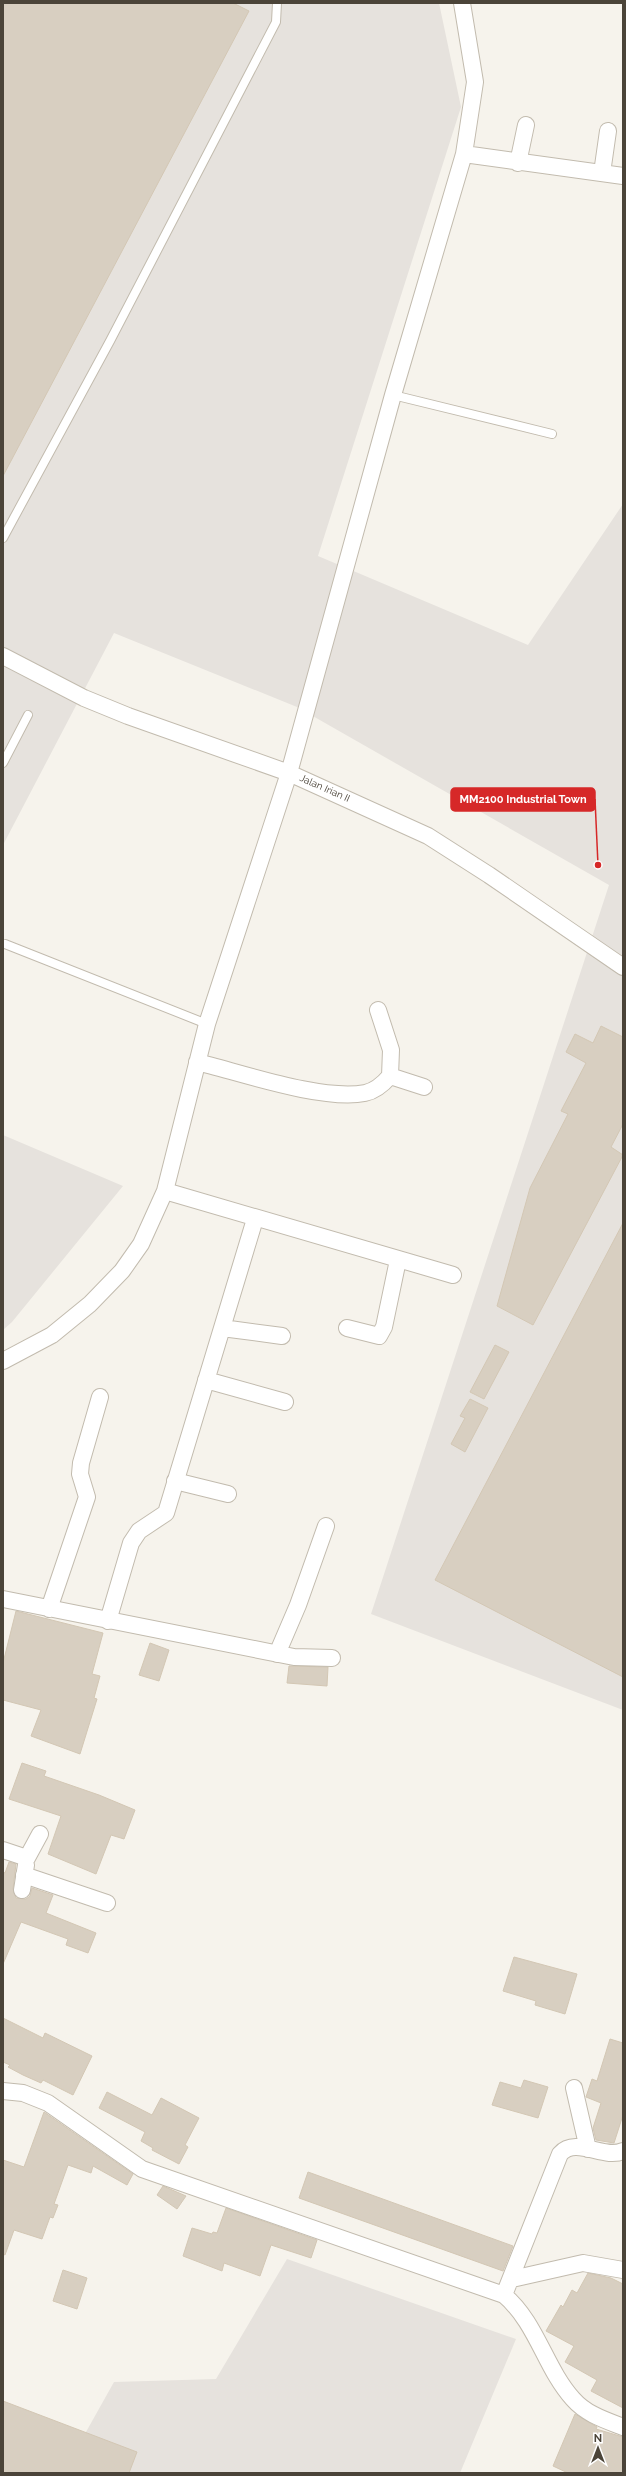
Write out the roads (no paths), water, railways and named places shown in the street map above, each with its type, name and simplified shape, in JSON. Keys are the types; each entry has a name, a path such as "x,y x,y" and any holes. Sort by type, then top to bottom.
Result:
{"street":[{"path":"3,1361 52,1335 90,1304 122,1271 141,1244 166,1191 207,1024 289,773 393,395 464,154 475,82 462,3"},
{"path":"518,163 526,125"},
{"path":"602,173 608,131"},
{"path":"464,154 518,163 623,176"},
{"name":"Jalan Irian II","path":"3,656 84,698 128,716 289,773 428,836 489,875 623,968"},
{"path":"197,1062 315,1091 344,1095 367,1093 384,1084 390,1076 391,1050 378,1010"},
{"path":"390,1076 424,1087"},
{"path":"166,1191 255,1219 453,1276"},
{"path":"108,1621 131,1543 139,1531 166,1513 255,1219"},
{"path":"347,1328 379,1336 384,1327 398,1260"},
{"path":"222,1328 282,1336"},
{"path":"206,1380 285,1402"},
{"path":"49,1610 87,1496 80,1474 81,1463 100,1396"},
{"path":"175,1481 228,1494"},
{"path":"277,1654 298,1605 326,1526"},
{"path":"3,1599 49,1610 277,1654 294,1657 332,1658"},
{"path":"40,1834 27,1858 23,1883 107,1903"},
{"path":"3,1850 27,1858"},
{"path":"574,2088 588,2149"},
{"path":"3,2091 23,2093 48,2103 142,2169 504,2295 524,2316 573,2399 598,2418 623,2427"},
{"path":"504,2295 512,2279 560,2154 568,2148 588,2149 612,2154 623,2151"},
{"path":"512,2279 583,2263 623,2270"}],"lane":[{"path":"4,532 113,334 276,22 277,3"},
{"path":"393,395 552,434"},
{"path":"3,763 28,715"},
{"path":"5,944 207,1024"}],"place":[{"name":"MM2100 Industrial Town","path":"598,865"}]}
